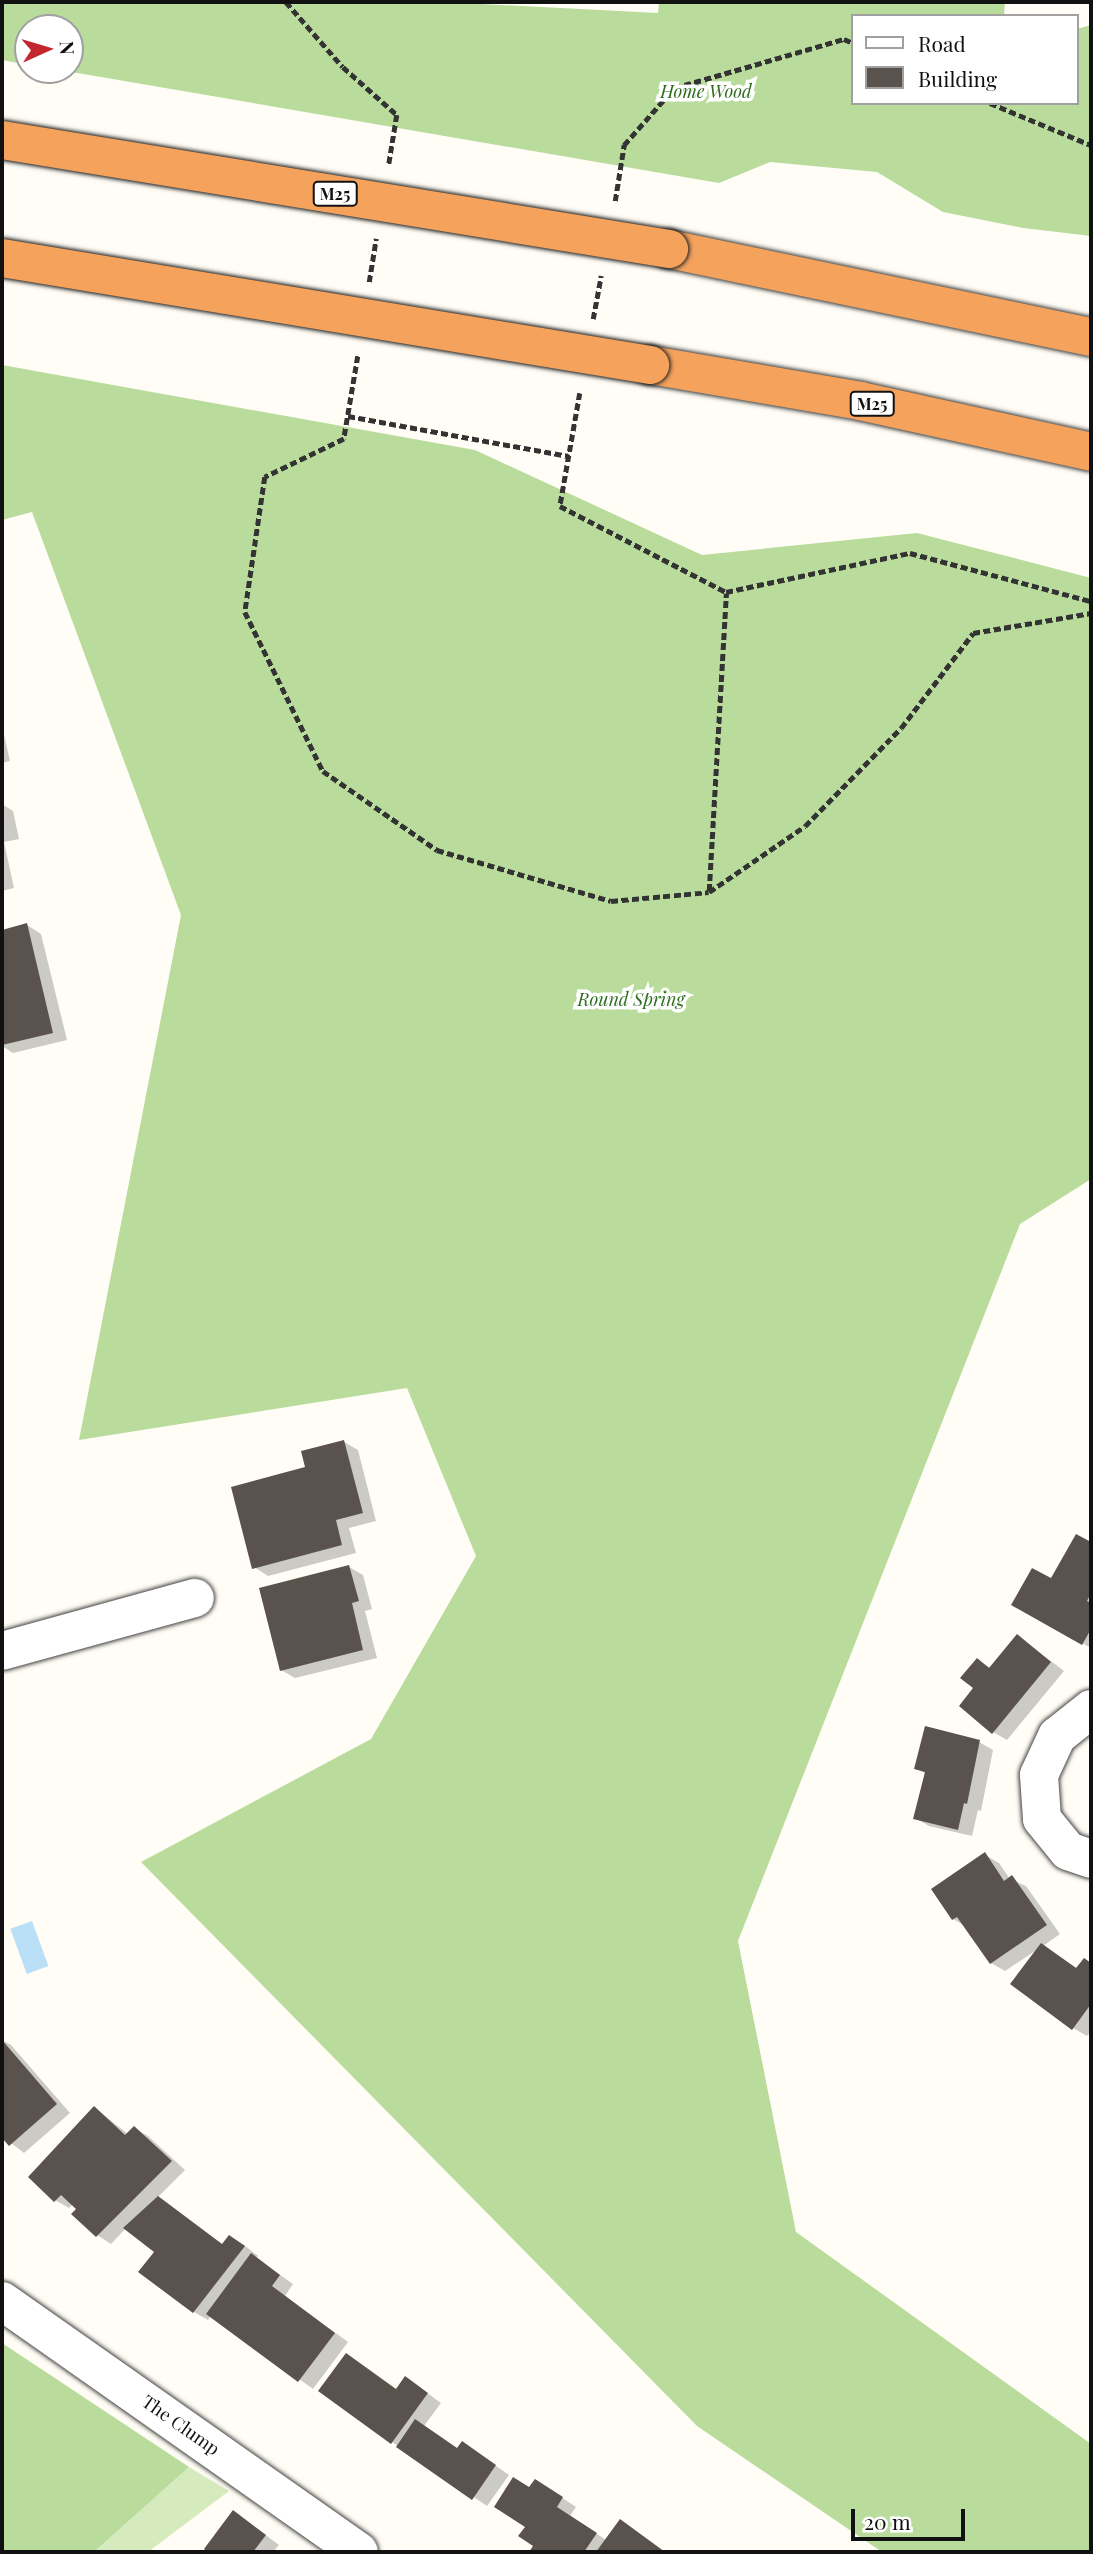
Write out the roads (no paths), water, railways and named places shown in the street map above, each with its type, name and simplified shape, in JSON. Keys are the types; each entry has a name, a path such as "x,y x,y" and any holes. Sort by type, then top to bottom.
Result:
{"highway":[{"name":"M25","path":"2,140 669,249 1091,337"},
{"name":"M25","path":"2,258 860,401 1091,452"}],"street":[{"path":"2,1651 195,1598"},
{"path":"1091,1709 1057,1737 1039,1775 1042,1819 1068,1851 1091,1859"},
{"name":"The Clump","path":"2,2301 359,2552"}],"water":[{"path":"32,1921 48,1966 27,1974 10,1929"}],"park label":[{"name":"Home Wood","path":"706,91"},
{"name":"Round Spring","path":"631,999"}]}
